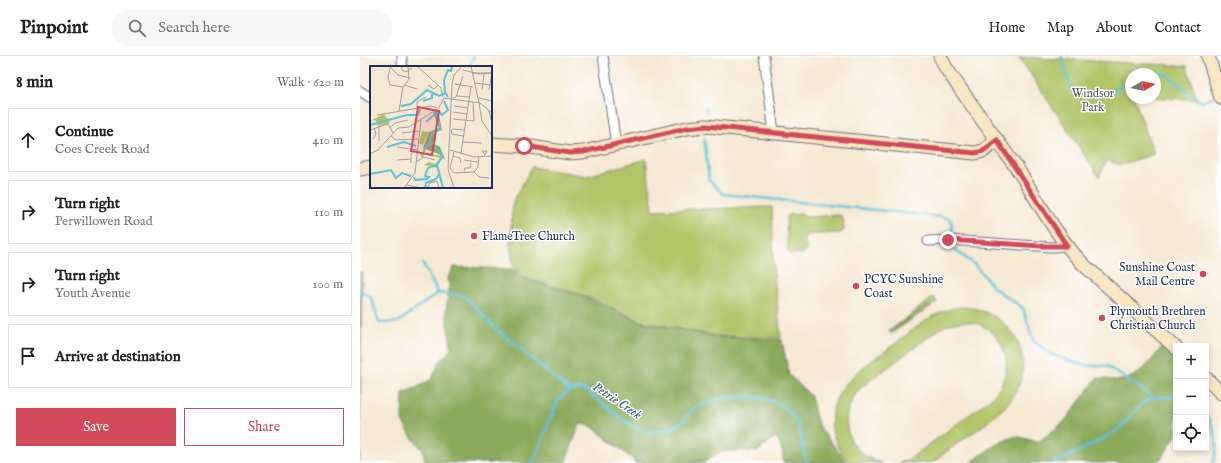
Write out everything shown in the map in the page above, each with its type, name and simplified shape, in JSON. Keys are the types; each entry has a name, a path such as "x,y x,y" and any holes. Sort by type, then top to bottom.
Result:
{"street":[{"path":"603,56 616,145"},
{"path":"764,56 774,132"},
{"path":"940,56 946,68 997,140 1067,246 1084,265 1173,345"},
{"path":"1208,56 1220,93"},
{"path":"360,92 370,97"},
{"path":"492,144 524,146 570,153 590,151 698,126 720,126 975,153 983,151 997,140"},
{"path":"360,169 370,167"},
{"path":"928,241 948,240 1050,247 1067,246"},
{"path":"1209,378 1221,388"},
{"path":"1208,379 1221,394"}],"green space":[{"name":"Windsor Park","path":"1019,57 1187,66 1197,100 1161,97 1161,68 1125,68 1125,104 1136,104 1154,154 1120,165 1106,160 1099,177"},
{"path":"646,159 653,210 772,207 774,273 781,338 717,336 641,321 586,296 522,277 513,265 510,242 513,201 532,167 587,176"},
{"path":"801,214 805,217 839,215 843,217 844,230 840,233 805,235 806,251 804,253 790,254 788,252 786,218 788,215"},
{"path":"454,267 514,269 521,278 585,297 640,322 718,337 782,340 789,375 811,396 818,425 847,463 784,463 782,450 776,437 757,452 722,452 709,458 705,463 634,463 635,461 591,426 580,424 565,463 425,463 423,450 413,439 402,421 403,393 432,379 439,362 451,349 446,311 449,290 448,278"},
{"path":"360,272 362,272 360,463"},
{"path":"934,297 937,302 891,334 890,333 928,305 889,332 889,331"},
{"path":"961,307 978,309 992,315 1005,324 1014,336 1020,349 1023,364 1021,379 1014,395 1002,410 994,417 934,462 898,463 915,455 989,400 1001,385 1006,369 1005,353 998,339 987,329 973,323 956,323 938,330 864,385 855,395 849,407 847,430 851,440 858,450 868,458 881,463 850,463 843,456 838,447 832,428 832,413 842,388 862,368 926,320 943,312"},
{"path":"1163,345 1173,354 1173,441 1162,458 1155,463 970,463 998,443 1016,436 1038,442 1064,422 1097,378 1122,380 1129,378 1146,367"}],"waterway":[{"path":"469,66 474,56"},
{"path":"1062,56 1068,81 1075,90 1095,96 1107,95 1125,84"},
{"path":"1161,73 1164,73 1202,102 1213,97"},
{"path":"704,137 709,180 723,194 943,217 950,219 952,223 952,231"},
{"path":"951,247 975,265 994,288 1023,308 1033,340 1050,354 1083,365 1107,366 1154,398"},
{"path":"423,264 438,293"},
{"path":"360,290 371,297 379,323 398,322 438,293 465,296 493,326 569,390"},
{"name":"Petrie Creek","path":"533,463 557,402 566,392 575,389 582,389 590,393 617,416 637,428 651,431 660,431 673,428 684,420 692,411 714,400 741,396 768,400 780,405 793,416 799,428 807,463"},
{"name":"Petrie Creek","path":"1054,463 1096,443 1120,428 1146,401 1161,397 1173,398"},
{"name":"Petrie Creek","path":"1209,420 1213,427 1216,439 1216,451 1213,463"}],"place":[{"name":"FlameTree Church","path":"474,236"},
{"name":"Sunshine Coast Mail Centre","path":"1203,274"},
{"name":"PCYC Sunshine Coast","path":"856,286"},
{"name":"Plymouth Brethren Christian Church","path":"1102,318"}],"route":[{"path":"524,146 570,153 583,152 698,126 720,126 975,153 983,151 997,140 1067,246 1054,247 948,240"}]}
